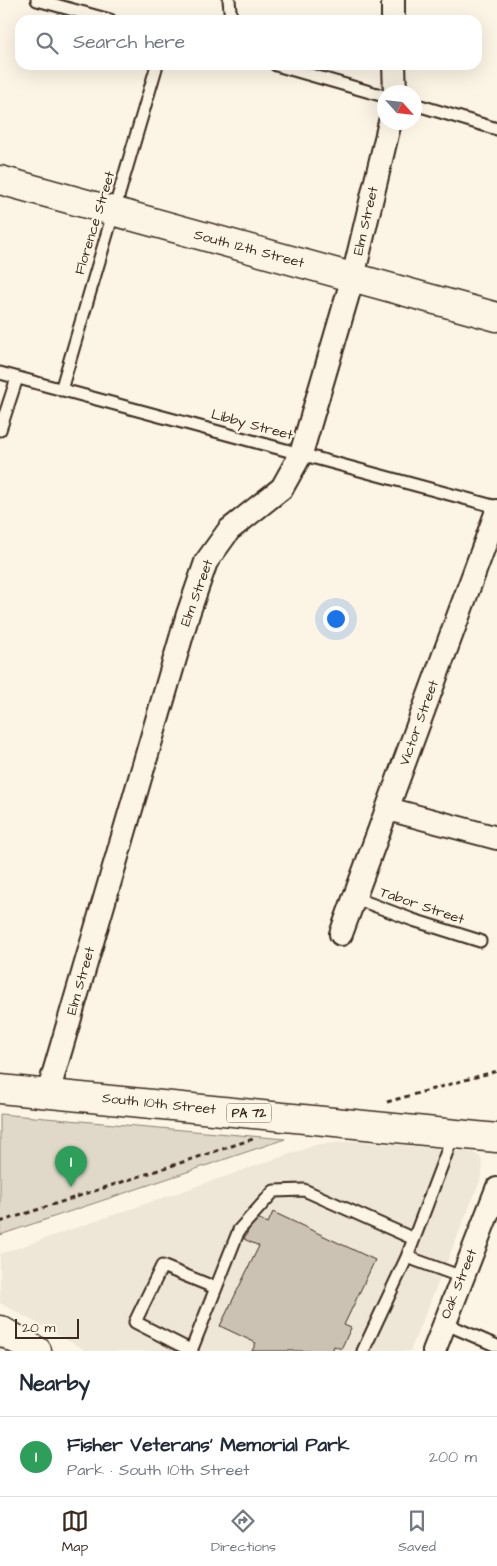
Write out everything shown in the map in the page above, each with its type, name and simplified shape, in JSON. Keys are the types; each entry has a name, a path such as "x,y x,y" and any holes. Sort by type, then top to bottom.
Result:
{"main road":[{"name":"South 12th Street","path":"0,180 497,317"},
{"name":"South 10th Street","path":"0,1089 497,1138"}],"street":[{"path":"393,0 393,15"},
{"path":"394,70 395,85"},
{"name":"Elm Street","path":"48,1093 188,614 206,562 229,530 282,488 301,454 353,277 388,130"},
{"name":"Victor Street","path":"341,934 497,511"},
{"path":"388,809 497,838"},
{"name":"Oak Street","path":"434,1351 497,1189"}],"lane":[{"path":"37,0 92,15"},
{"path":"229,0 230,15"},
{"name":"Florence Street","path":"61,390 77,330 115,212 156,70"},
{"path":"293,70 377,94"},
{"path":"422,106 497,129"},
{"name":"Libby Street","path":"0,373 497,507"},
{"path":"0,430 17,378"},
{"name":"Tabor Street","path":"355,898 413,920 480,941"},
{"path":"363,1351 407,1257 454,1134"},
{"path":"216,1288 162,1266 135,1322 192,1351 239,1230 274,1191 304,1190 414,1239"},
{"path":"407,1257 462,1278"},
{"path":"444,1323 497,1346"}],"path":[{"path":"385,1102 497,1071"},
{"path":"0,1222 256,1138"}],"shaded area":[{"path":"0,1114 285,1139 0,1235"},
{"path":"357,1141 472,1152 480,1157 483,1167 480,1181 410,1351 87,1351 0,1303 0,1254 319,1144"}],"building":[{"path":"273,1212 375,1260 344,1325 351,1328 341,1349 334,1346 332,1351 252,1351 256,1343 220,1326 259,1246 244,1239 255,1217 268,1223"}],"place":[{"name":"Fisher Veterans' Memorial Park","path":"71,1187"}]}
